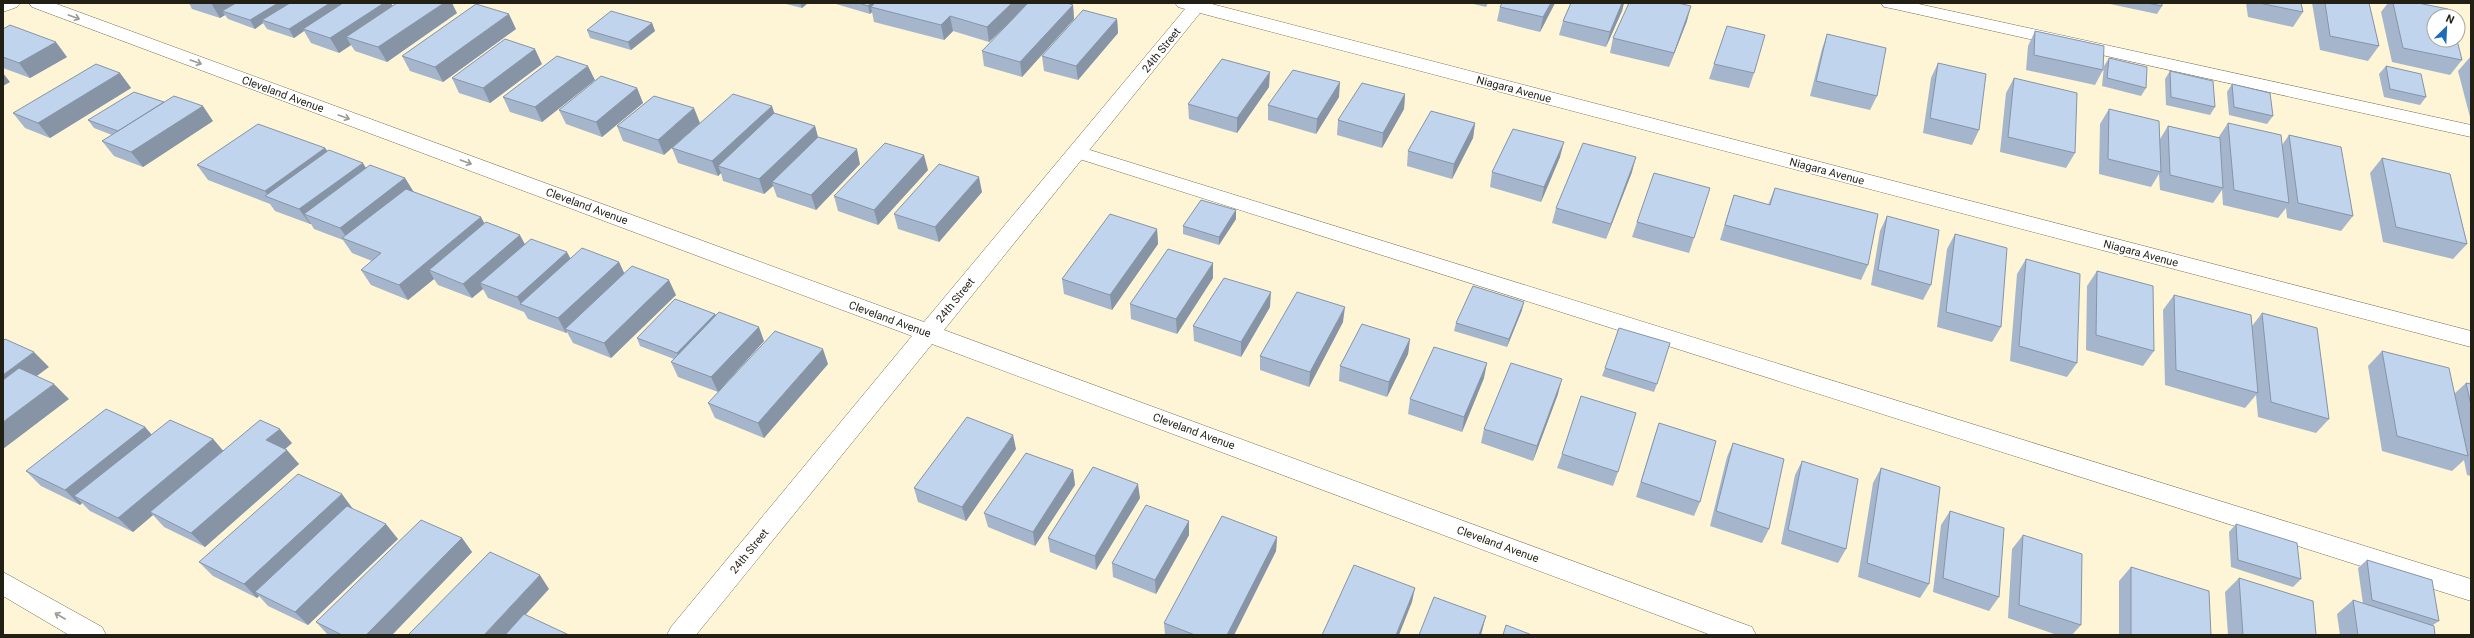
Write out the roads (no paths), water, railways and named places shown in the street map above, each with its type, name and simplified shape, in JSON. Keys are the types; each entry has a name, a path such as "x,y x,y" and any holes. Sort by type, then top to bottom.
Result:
{"street":[{"path":"3,7 11,3"},
{"name":"Cleveland Avenue","path":"38,3 1743,635"},
{"path":"1890,3 2471,130"},
{"name":"24th Street","path":"680,635 1077,152 1193,4"},
{"name":"Niagara Avenue","path":"1193,4 2471,339"},
{"path":"1077,152 2471,590"},
{"path":"3,583 93,635"}]}
